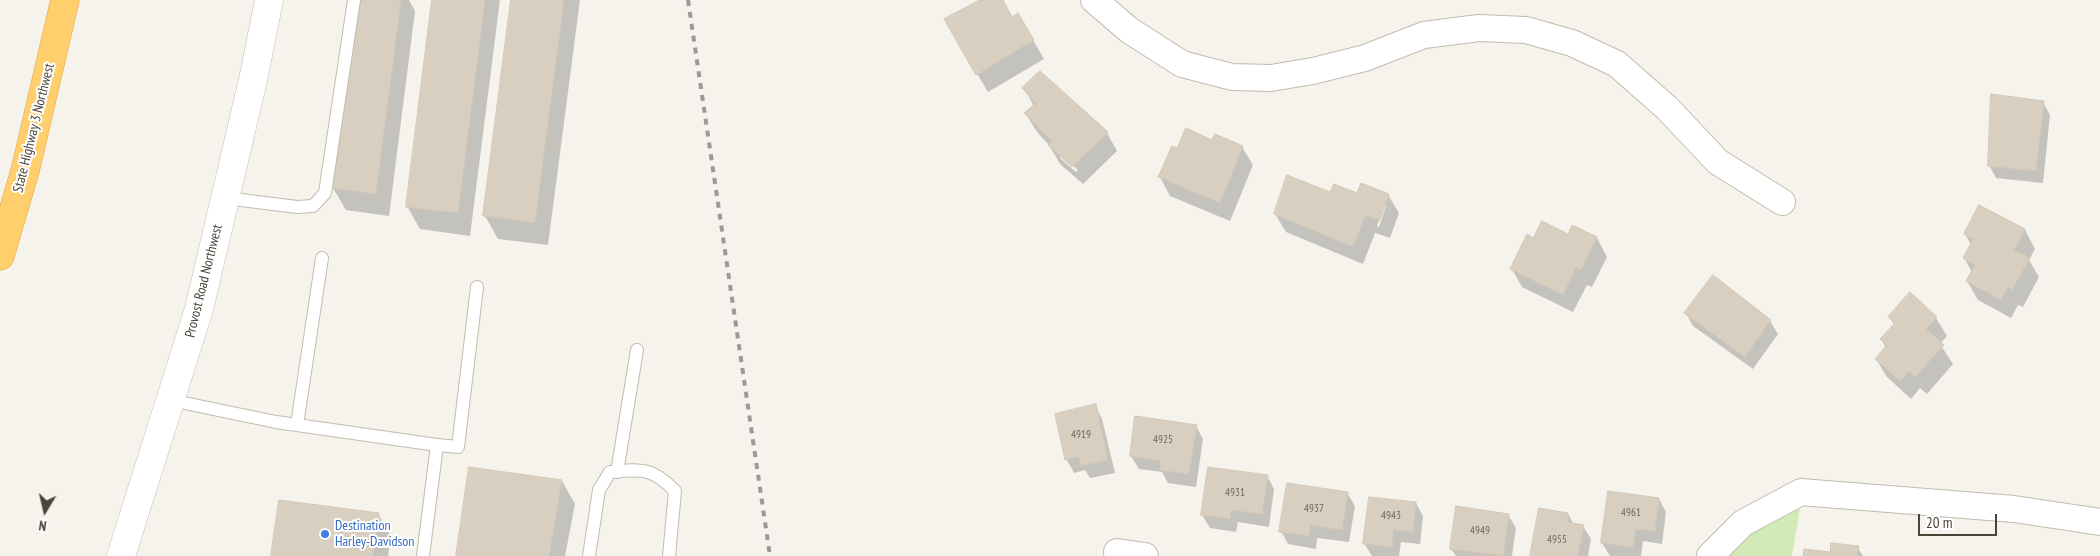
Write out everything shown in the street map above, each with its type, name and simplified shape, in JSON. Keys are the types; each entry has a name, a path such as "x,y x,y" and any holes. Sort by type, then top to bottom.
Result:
{"highway":[{"name":"State Highway 3 Northwest","path":"0,256 25,171 65,0"}],"street":[{"name":"Provost Road Northwest","path":"121,556 199,310 269,0"},
{"path":"1094,0 1129,30 1182,64 1232,77 1271,78 1313,71 1365,58 1424,34 1479,28 1526,30 1572,42 1616,64 1667,108 1718,162 1782,202"},
{"path":"1710,556 1743,523 1801,492 2014,509 2100,522"},
{"path":"1117,552 1145,556"}],"lane":[{"path":"225,198 297,207 313,206 325,193 354,0"},
{"path":"297,425 322,258"},
{"path":"170,400 297,425 458,447 478,287"},
{"path":"617,472 637,350"},
{"path":"423,556 437,444"},
{"path":"589,556 599,490 610,472 637,469 662,477 675,491 668,556"}],"green space":[{"path":"1800,507 1792,556 1726,556 1760,528"}],"building":[{"path":"356,0 401,0 376,194 332,188"},
{"path":"432,0 485,0 458,213 406,207"},
{"path":"511,0 564,0 535,223 483,216"},
{"path":"980,0 1003,0 1012,17 1018,13 1034,40 976,75 944,19"},
{"path":"1040,71 1108,132 1072,167 1048,145 1052,141 1024,113 1036,103 1022,88"},
{"path":"1991,94 2044,101 2036,171 1988,166"},
{"path":"1186,128 1212,140 1215,134 1243,146 1220,203 1158,177 1172,146 1177,148"},
{"path":"1287,175 1330,192 1334,184 1357,193 1361,183 1389,194 1380,220 1365,216 1353,247 1274,214"},
{"path":"1979,205 2025,229 2014,250 2030,258 2012,290 2008,287 2001,300 1966,281 1975,265 1963,258 1973,239 1964,234"},
{"path":"1542,221 1568,234 1572,225 1597,237 1581,270 1576,267 1563,295 1510,269 1527,234 1533,238"},
{"path":"1713,275 1771,320 1745,357 1684,313"},
{"path":"1910,292 1937,317 1926,329 1944,345 1915,377 1909,371 1900,381 1875,359 1887,345 1880,339 1895,323 1888,317"},
{"path":"1096,404 1108,460 1081,466 1079,457 1065,460 1055,414"},
{"path":"1135,416 1197,425 1189,474 1160,470 1161,461 1130,456"},
{"path":"469,467 562,480 549,556 456,556"},
{"path":"1208,467 1268,475 1262,514 1231,510 1230,519 1201,515"},
{"path":"1287,483 1348,492 1342,530 1310,525 1309,536 1279,532"},
{"path":"1608,491 1659,498 1655,531 1636,529 1633,547 1601,543"},
{"path":"1369,497 1416,502 1413,532 1394,530 1392,547 1363,544"},
{"name":"Destination Harley-Davidson","path":"279,500 379,513 373,556 271,556"},
{"path":"1456,506 1509,514 1503,556 1450,549"},
{"path":"1539,508 1568,513 1567,522 1584,525 1578,556 1530,556"},
{"path":"1831,543 1859,546 1857,556 1803,556 1804,549 1830,552"}],"railway":[{"path":"688,0 770,556"}],"place":[{"name":"Destination Harley-Davidson","path":"325,534"}]}
